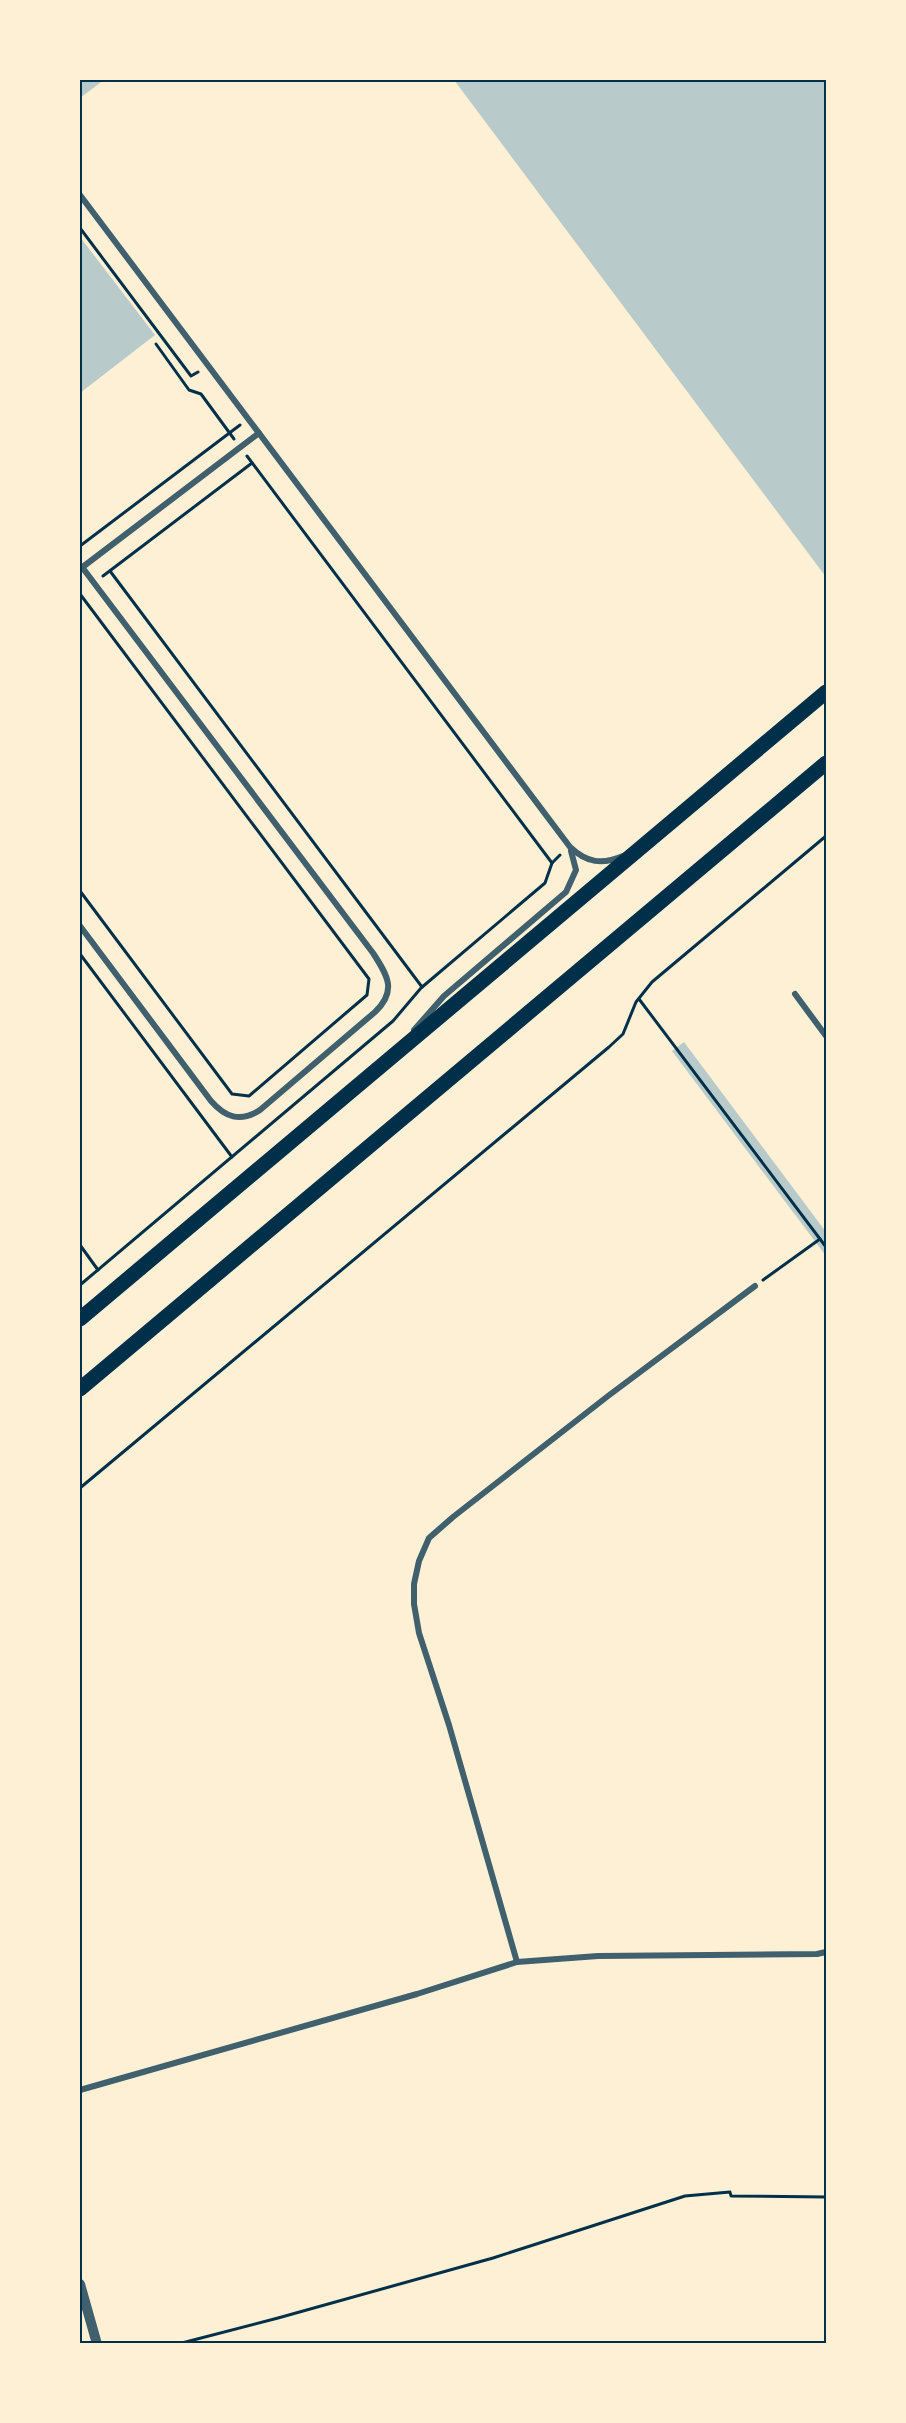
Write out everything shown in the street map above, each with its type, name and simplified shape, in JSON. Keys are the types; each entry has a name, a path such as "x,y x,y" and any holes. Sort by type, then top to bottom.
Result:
{"main road":[{"path":"80,1319 826,692"},
{"path":"80,1389 826,763"}],"street":[{"path":"80,195 570,847 587,861 598,862 617,858 645,844"},
{"path":"80,926 211,1101 225,1115 234,1118 251,1116 260,1110 375,1012 388,994 388,979 373,954 81,568 260,433"},
{"path":"393,1056 444,996 566,892 576,870 575,859 570,847"},
{"path":"795,994 826,1036"},
{"path":"517,1962 449,1725 419,1633 414,1604 414,1584 418,1561 429,1538 453,1517 754,1286"},
{"path":"80,2091 417,1994 517,1962 598,1956 817,1954 826,1952"},
{"path":"80,2284 97,2343"}],"path":[{"path":"80,228 191,376 206,365"},
{"path":"156,344 189,390 201,394 552,863"},
{"path":"80,546 230,433"},
{"path":"80,891 232,1094 249,1096 367,995 369,979 80,594 252,464"},
{"path":"110,571 423,987"},
{"path":"80,1488 609,1047 623,1034 639,999 652,982 826,836"},
{"path":"80,1285 393,1022 423,987 545,883 552,863 570,847"},
{"path":"80,954 232,1157"},
{"path":"639,999 826,1247"},
{"path":"754,1286 820,1239"},
{"path":"80,1245 98,1270"},
{"path":"178,2343 278,2318 493,2258 685,2196 730,2192 731,2196 826,2197"}],"shaded area":[{"path":"80,80 104,80 80,98"},
{"path":"454,80 826,80 826,577"},
{"path":"80,237 155,335 80,393"},
{"path":"684,1042 826,1232 826,1256 672,1051"}]}
